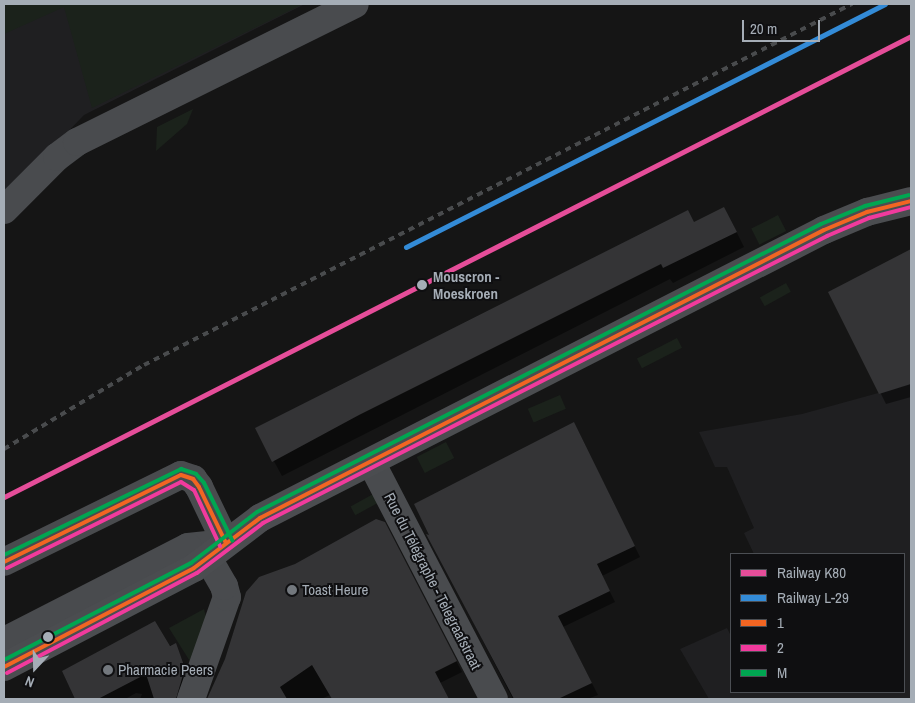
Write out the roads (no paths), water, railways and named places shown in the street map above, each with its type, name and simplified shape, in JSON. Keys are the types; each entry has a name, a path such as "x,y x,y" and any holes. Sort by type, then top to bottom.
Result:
{"main road":[{"path":"4,667 167,583 217,550 260,518 824,230 904,203"}],"street":[{"path":"4,210 57,157 77,142 355,4"},
{"name":"Rue du Télégraphe - Telegraafstraat","path":"371,462 494,699"},
{"path":"4,562 168,479 182,475 193,479 200,487 227,597 191,699"},
{"path":"4,641 188,547 217,550"}],"railway":[{"path":"4,449 144,365 852,4"}],"rail line":[{"name":"L-29","path":"406,247 885,4"},
{"name":"K80","path":"4,497 911,36"}],"place":[{"name":"Mouscron - Moeskroen","path":"422,285"},
{"name":"Toast Heure","path":"292,590"},
{"name":"Pharmacie Peers","path":"108,670"}]}
